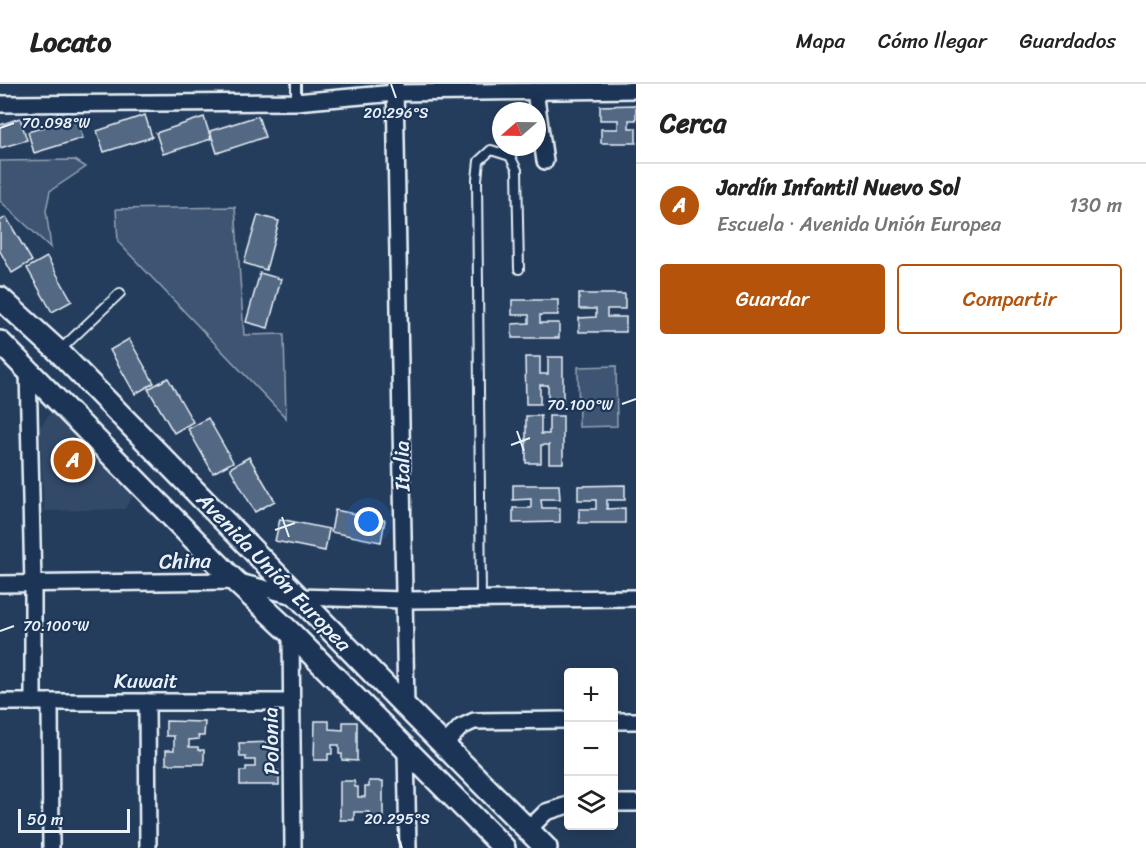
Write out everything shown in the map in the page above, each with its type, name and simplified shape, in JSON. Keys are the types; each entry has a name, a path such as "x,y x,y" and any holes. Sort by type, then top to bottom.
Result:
{"street":[{"path":"0,104 296,102 395,88 535,92 636,90"},
{"name":"Italia","path":"395,88 408,848"},
{"path":"535,92 546,161"},
{"name":"Avenida Unión Europea","path":"0,298 58,351 546,848"},
{"name":"Avenida Unión Europea","path":"0,342 235,581 291,633 504,848"},
{"path":"28,370 33,702"},
{"name":"China","path":"0,584 235,581 298,597 404,600 636,598"},
{"name":"Polonia","path":"291,633 293,848"},
{"name":"Kuwait","path":"0,702 292,702"},
{"path":"50,702 51,848"},
{"path":"147,702 148,848"},
{"path":"444,745 461,727 474,721 564,720"},
{"path":"618,721 636,721"},
{"path":"618,803 636,803"},
{"path":"528,830 546,812 564,806"}],"lane":[{"path":"296,84 296,102"},
{"path":"481,599 477,179 478,161 491,150 510,156 517,170 519,269"},
{"path":"58,351 120,293"}],"shaded area":[{"path":"75,160 86,167 50,191 46,210 51,248 0,201 0,161"},
{"path":"235,207 244,335 284,334 286,418 118,242 116,209"},
{"path":"616,366 617,426 579,427 578,367"},
{"path":"53,410 137,492 124,509 44,511 40,427"}],"building":[{"path":"636,105 636,120 629,120 629,128 636,128 636,143 601,143 601,129 618,129 618,120 600,120 600,106"},
{"path":"145,115 152,137 104,152 97,131"},
{"path":"258,116 265,137 217,153 210,131"},
{"path":"76,117 83,138 34,153 28,132"},
{"path":"204,117 211,139 163,154 156,133"},
{"path":"20,118 27,140 0,148 0,125"},
{"path":"258,215 279,221 266,270 244,263"},
{"path":"6,217 32,261 12,273 0,251 0,221"},
{"path":"47,257 72,301 52,312 27,268"},
{"path":"260,273 281,279 268,328 246,322"},
{"path":"579,294 625,294 625,309 607,309 607,317 626,317 626,332 579,332 579,318 596,317 596,309 579,309"},
{"path":"512,300 558,300 558,315 540,315 540,323 559,323 559,338 512,338 512,324 529,323 529,315 512,315"},
{"path":"129,339 154,383 135,394 110,350"},
{"path":"525,357 540,357 540,374 548,374 548,357 563,357 563,403 548,403 548,385 540,385 540,404 526,404"},
{"path":"168,378 193,422 174,433 148,389"},
{"path":"526,416 541,416 541,434 549,434 549,416 563,416 563,463 549,463 549,445 541,445 541,463 526,463"},
{"path":"208,418 233,462 213,473 188,429"},
{"path":"249,457 275,501 255,512 230,468"},
{"path":"513,485 559,485 560,499 541,499 542,508 560,508 560,522 513,523 513,508 531,508 531,499 513,500"},
{"path":"625,485 625,500 607,500 607,509 625,508 625,523 579,523 579,509 596,509 596,500 578,500 578,486"},
{"path":"335,510 385,520 381,542 331,532"},
{"path":"280,519 329,529 325,551 275,541"},
{"path":"166,721 205,722 204,736 189,740 189,747 204,750 204,764 166,764 166,750 174,750 174,736 166,736"},
{"path":"315,721 329,721 329,729 343,730 343,722 357,722 357,761 342,760 339,745 332,745 332,754 328,754 328,760 314,760"},
{"path":"278,742 278,756 271,756 271,771 279,771 279,785 240,785 240,771 246,771 246,767 255,767 255,760 240,757 239,743"},
{"path":"340,781 354,781 355,787 358,787 358,797 365,797 365,787 369,787 369,781 383,781 383,820 369,820 369,812 354,812 354,820 340,820"}],"place":[{"name":"Jardín Infantil Nuevo Sol","path":"73,460"}]}
